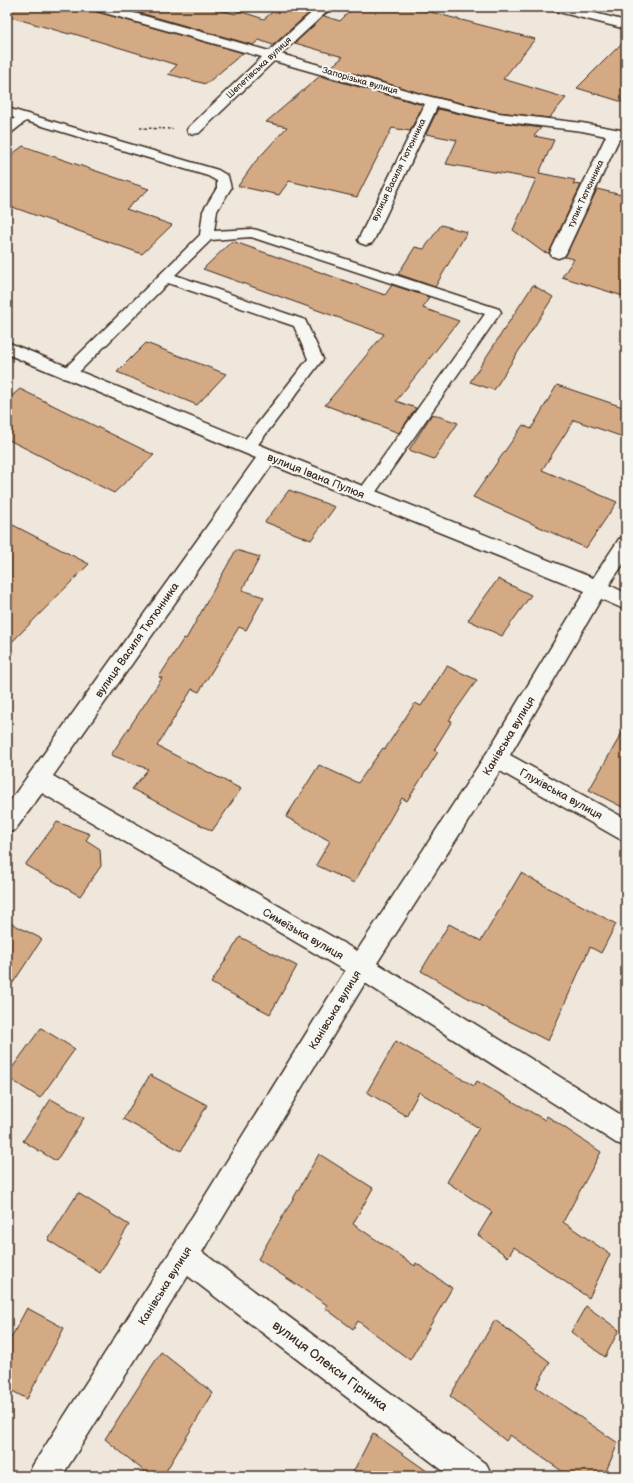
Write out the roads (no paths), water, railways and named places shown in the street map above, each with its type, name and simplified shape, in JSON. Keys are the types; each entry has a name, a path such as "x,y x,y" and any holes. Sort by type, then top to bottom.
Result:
{"street":[{"name":"Запорізька вулиця","path":"99,7 433,101 498,117 582,127 620,135"},
{"name":"Шепетівська вулиця","path":"194,130 271,56 326,7"},
{"path":"556,7 626,25"},
{"name":"вулиця Василя Тютюнника","path":"366,240 433,101"},
{"name":"тупик Тютюнника","path":"558,253 620,135"},
{"name":"вулиця Івана Пулюя","path":"7,348 268,456 597,588 626,602"},
{"name":"вулиця Василя Тютюнника","path":"7,823 268,456"},
{"name":"Канівська вулиця","path":"44,1476 184,1256 361,967 496,758 597,588 626,544"},
{"name":"Глухівська вулиця","path":"496,758 626,830"},
{"name":"Симеїзька вулиця","path":"38,779 361,967 626,1133"},
{"name":"вулиця Олекси Гірника","path":"184,1256 476,1476"}],"lane":[{"path":"7,112 213,173 223,179 224,188 210,211 208,236"},
{"path":"7,130 24,117"},
{"path":"68,374 208,236 252,233 494,312 365,495"},
{"path":"166,277 300,323 316,359 247,447"}]}
